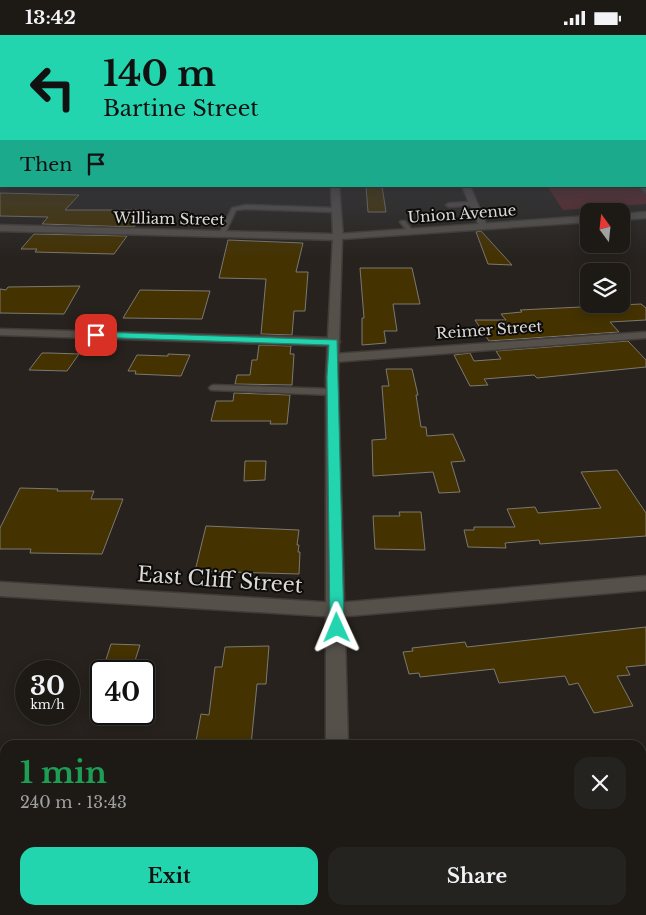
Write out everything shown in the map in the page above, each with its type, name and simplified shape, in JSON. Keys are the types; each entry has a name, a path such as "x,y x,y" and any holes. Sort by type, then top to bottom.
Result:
{"street":[{"path":"335,187 338,237 332,392 337,740"},
{"path":"466,187 484,226"},
{"path":"630,216 646,215"},
{"name":"Union Avenue","path":"338,237 580,220"},
{"name":"William Street","path":"0,228 338,237"},
{"name":"Reimer Street","path":"0,332 334,350 646,335"},
{"name":"East Cliff Street","path":"0,589 336,610 646,583"}],"lane":[{"path":"449,205 474,204"},
{"path":"222,234 234,209 246,207 336,210"},
{"path":"403,222 410,231"},
{"path":"214,388 332,392"}],"shaded area":[{"path":"548,187 646,187 646,204 580,203 580,209 563,210"}],"building":[{"path":"366,187 382,187 386,212 368,212"},
{"path":"0,193 79,195 65,210 146,210 134,227 42,224 48,217 0,216"},
{"path":"481,231 512,265 488,264 476,232"},
{"path":"34,234 127,236 114,254 35,252 37,249 21,249"},
{"path":"228,240 303,243 296,272 308,272 305,311 294,311 292,335 261,334 266,279 219,278"},
{"path":"360,268 412,268 420,304 393,304 397,331 384,331 386,343 362,345 362,318 364,318"},
{"path":"80,286 64,314 0,313 0,289 6,290 8,287"},
{"path":"140,290 210,291 202,319 123,318"},
{"path":"641,304 646,308 646,320 610,322 619,332 489,341 475,320 506,320 501,314 522,312 520,310 580,307 580,313 630,313 630,305"},
{"path":"628,341 646,360 646,367 537,378 534,375 484,379 488,385 470,386 454,355 470,353 474,361 501,359 496,351"},
{"path":"259,345 291,346 290,354 294,354 292,385 235,384 237,375 250,375 252,360 257,360"},
{"path":"42,353 79,354 67,371 29,370"},
{"path":"168,354 190,355 181,376 135,374 136,371 128,371 137,355 168,356"},
{"path":"386,369 412,369 418,395 416,395 421,427 426,427 427,436 453,434 465,461 451,462 460,492 439,493 433,472 373,476 372,440 386,439 382,386 389,386"},
{"path":"234,393 290,395 287,424 270,424 271,421 211,421 216,401 233,401"},
{"path":"245,461 266,461 265,480 244,481"},
{"path":"617,470 646,513 646,536 540,544 539,540 505,543 506,548 468,547 464,530 474,530 474,527 515,527 507,509 535,507 538,513 601,508 581,472"},
{"path":"20,488 94,491 91,499 123,499 102,554 30,553 31,549 0,549 0,528"},
{"path":"399,512 421,512 425,550 375,549 373,516 400,516"},
{"path":"206,526 299,530 297,545 299,545 298,552 300,552 299,574 195,571"},
{"path":"646,627 646,665 626,667 630,675 617,676 633,706 594,713 578,683 569,685 565,676 499,683 494,669 420,677 419,673 409,674 403,652 413,651 412,648 465,642 467,647"},
{"path":"111,644 140,645 135,660 106,660"},
{"path":"269,646 266,684 257,684 251,740 196,740 201,714 209,715 215,667 222,667 225,647"}],"route":[{"path":"96,335 334,342 332,377 337,628"}]}
